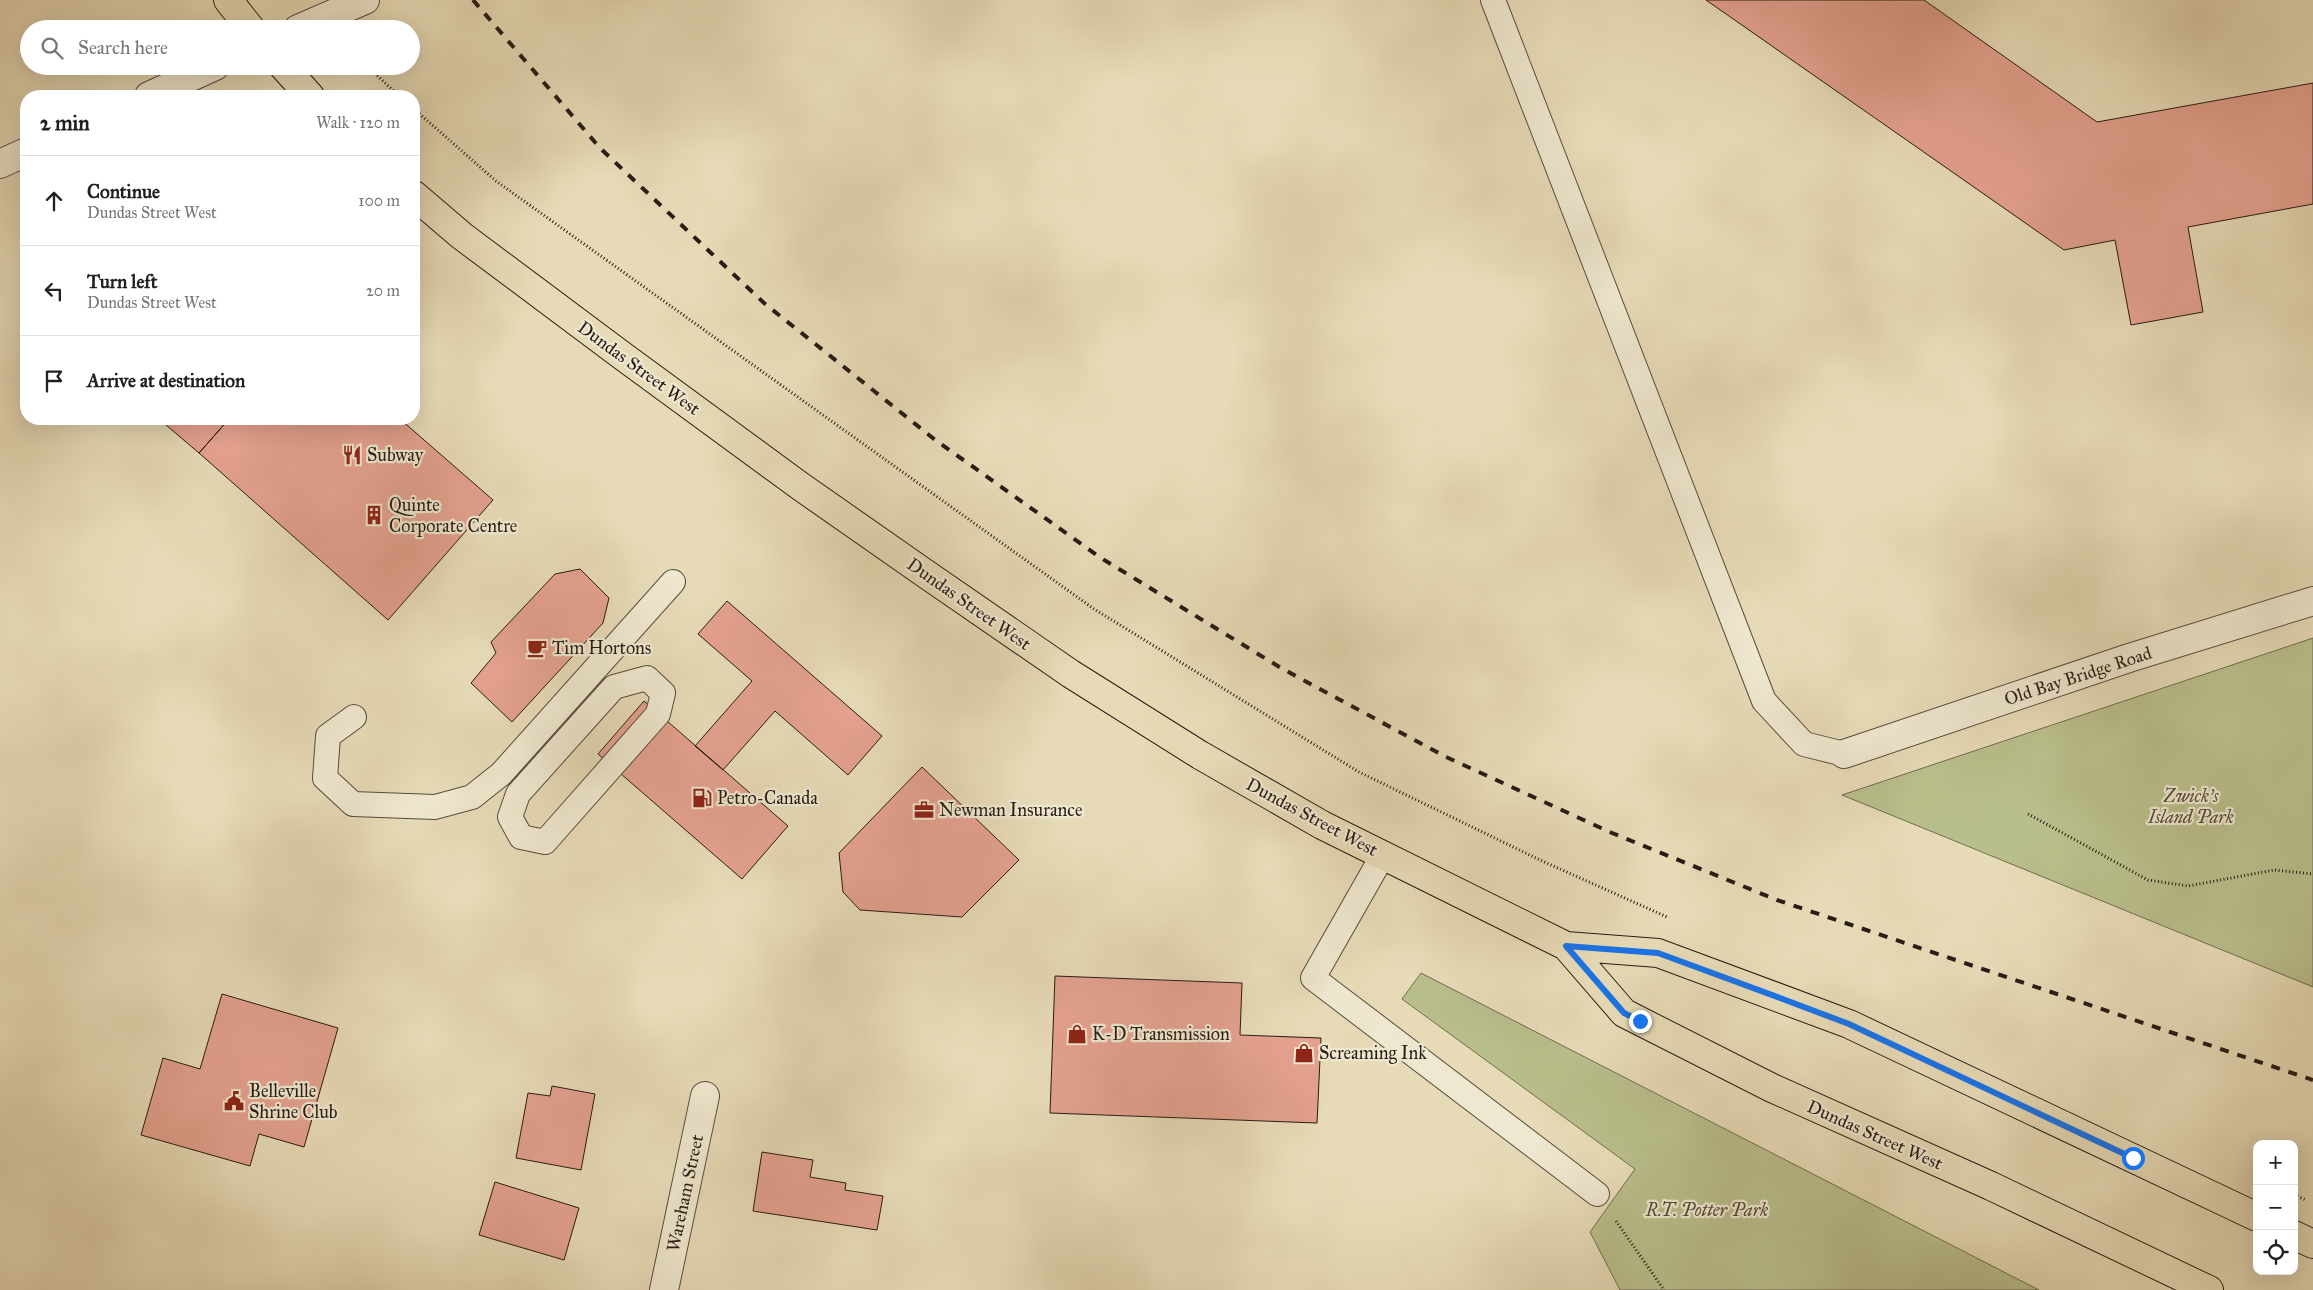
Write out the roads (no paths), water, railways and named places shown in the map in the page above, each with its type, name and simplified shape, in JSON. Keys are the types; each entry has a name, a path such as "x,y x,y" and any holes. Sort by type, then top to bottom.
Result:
{"main road":[{"path":"228,0 244,20"},
{"path":"291,75 305,90"},
{"name":"Dundas Street West","path":"420,200 470,242 800,486 1050,660 1200,755 1322,825 1566,946 1658,953 1849,1024 2253,1215"},
{"name":"Dundas Street West","path":"1566,946 1624,1013 1772,1088 1991,1186 2209,1290"},
{"path":"2298,1237 2313,1244"}],"street":[{"path":"319,20 365,0"},
{"path":"162,90 195,75"},
{"path":"0,164 20,155"},
{"name":"Old Bay Bridge Road","path":"1844,754 2129,658 2313,601"},
{"name":"Wareham Street","path":"664,1290 705,1096"}],"lane":[{"path":"1493,0 1764,701 1804,744 1844,754"},
{"path":"354,717 328,736 325,778 353,804 435,807 472,797 501,774 673,582"},
{"path":"647,678 663,693 658,714 545,842 521,837 510,817 518,794 614,687 647,678"},
{"path":"1383,855 1313,978 1597,1194"}],"railway":[{"path":"473,0 600,148 764,303 934,439 1101,558 1281,668 1446,757 1612,833 1777,900 2313,1080"}],"place":[{"name":"Subway","path":"352,455"},
{"name":"Quinte Corporate Centre","path":"374,515"},
{"name":"Tim Hortons","path":"537,648"},
{"name":"Petro-Canada","path":"702,798"},
{"name":"Newman Insurance","path":"924,810"},
{"name":"K-D Transmission","path":"1077,1034"},
{"name":"Screaming Ink","path":"1304,1053"},
{"name":"Belleville Shrine Club","path":"234,1101"}],"park label":[{"name":"Zwick's Island Park","path":"2191,806"},
{"name":"R.T. Potter Park","path":"1707,1210"}]}
